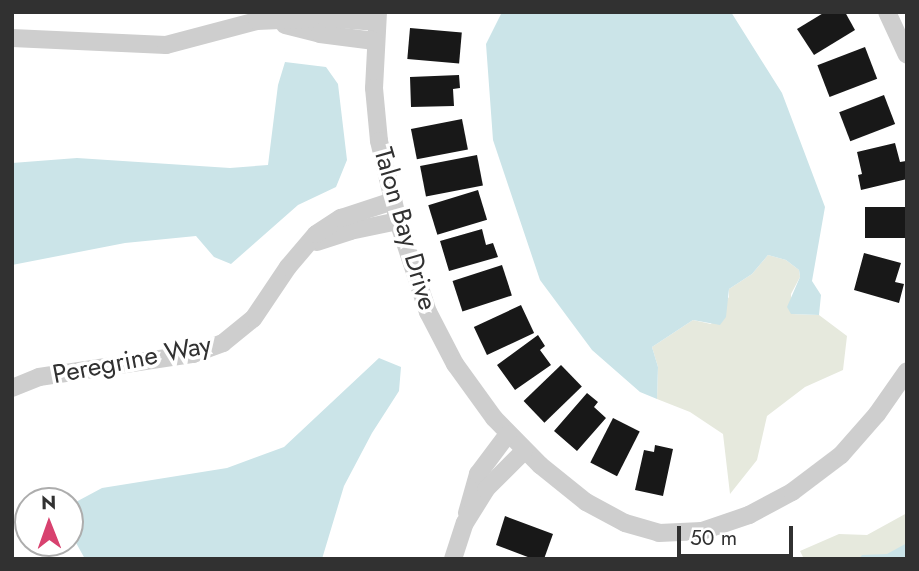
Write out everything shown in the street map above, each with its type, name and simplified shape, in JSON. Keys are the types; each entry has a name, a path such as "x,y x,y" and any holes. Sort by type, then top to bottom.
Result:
{"street":[{"path":"889,13 902,30 907,55"},
{"path":"12,38 166,45 192,40 238,24 268,20 377,17"},
{"name":"Talon Bay Drive","path":"377,17 375,114 393,201 416,282 442,341 472,391 524,451 586,502 625,523 659,533 702,530 749,515 792,492 825,468 871,422 907,371"},
{"path":"268,20 320,34 375,41"},
{"name":"Peregrine Way","path":"12,388 39,377 193,354 223,343 253,319 296,256 328,225 393,201"},
{"name":"Peregrine Way","path":"296,256 328,237 398,221"},
{"path":"453,559 475,479 508,434"},
{"path":"465,523 486,489 524,451"}],"shaded area":[{"path":"768,255 786,260 799,270 800,277 791,294 791,314 819,315 847,336 843,370 805,387 767,416 757,460 730,494 723,434 690,412 657,399 658,367 652,347 693,320 711,324 729,297 729,289 752,274"},
{"path":"907,513 907,550 891,559 804,559 800,551 839,534 867,535"}],"water":[{"path":"502,12 731,12 782,93 825,207 812,281 821,295 819,315 791,314 787,307 800,277 799,270 786,260 768,255 752,274 729,289 726,317 720,325 693,320 652,347 658,367 657,399 640,392 592,350 540,280 493,140 486,44"},
{"path":"285,62 326,67 338,84 347,160 336,187 298,205 231,264 214,257 196,236 125,243 12,265 12,163 77,158 230,168 268,165 278,85"},
{"path":"379,358 401,367 399,391 372,433 344,486 322,559 85,559 84,498 102,488 227,468 284,447"},
{"path":"907,543 907,559 859,559 862,555 887,554"}],"building":[{"path":"825,12 845,12 855,30 814,55 797,29"},
{"path":"410,28 462,33 459,63 407,59"},
{"path":"865,47 877,79 830,97 817,65"},
{"path":"459,75 460,88 453,89 454,106 411,107 410,77"},
{"path":"884,95 895,124 850,141 839,112"},
{"path":"462,119 468,149 417,159 411,129"},
{"path":"895,143 900,162 906,161 907,179 861,190 858,175 862,174 857,152"},
{"path":"477,155 483,185 426,196 420,166"},
{"path":"478,190 487,220 437,235 428,205"},
{"path":"865,207 907,207 907,238 865,238"},
{"path":"482,229 486,245 493,243 498,257 449,271 440,241"},
{"path":"864,253 901,263 895,282 904,284 899,303 854,290"},
{"path":"502,265 512,295 462,312 453,281"},
{"path":"521,305 534,333 487,355 474,327"},
{"path":"538,335 545,346 540,350 551,365 515,390 497,365"},
{"path":"561,365 582,387 544,423 524,401"},
{"path":"587,393 598,402 594,407 606,418 577,451 554,431"},
{"path":"613,418 640,432 617,476 590,463"},
{"path":"655,445 673,449 663,496 635,490 644,450 654,452"},
{"path":"505,516 553,534 544,559 533,559 496,545"}]}
